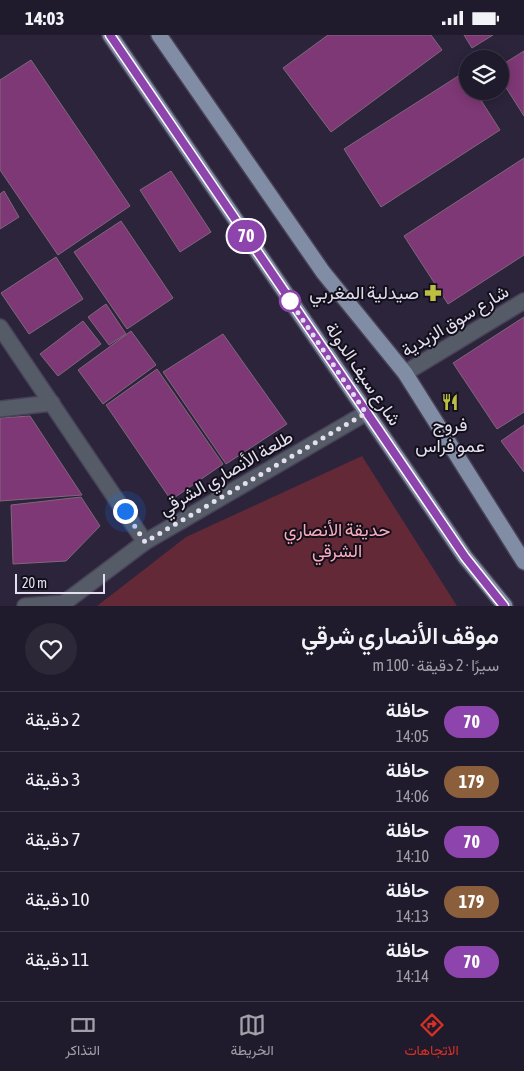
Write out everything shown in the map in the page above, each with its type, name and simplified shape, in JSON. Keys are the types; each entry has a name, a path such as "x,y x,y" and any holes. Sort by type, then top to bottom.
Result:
{"main road":[{"name":"شارع سيف الدولة","path":"110,35 465,557 504,606"},
{"name":"شارع سيف الدولة","path":"159,35 323,272 405,373 524,561"}],"street":[{"name":"شارع سوق الزبدية","path":"405,373 524,301"},
{"path":"0,327 145,542"},
{"path":"0,409 52,403"},
{"name":"طلعة الأنصاري الشرقي","path":"63,604 145,542 366,413"},
{"path":"25,606 63,604"}],"green space":[{"name":"حديقة الأنصاري الشرقي","path":"362,456 457,606 97,606 186,537"}],"building":[{"path":"328,35 431,35 442,50 331,132 283,68"},
{"path":"464,35 493,35 472,48"},
{"path":"524,51 524,116 509,92 509,60"},
{"path":"31,60 130,206 58,255 0,170 0,80"},
{"path":"459,76 459,100 481,100 500,130 381,207 344,149"},
{"path":"524,158 524,255 448,304 404,236"},
{"path":"171,171 211,232 180,252 140,190"},
{"path":"4,191 19,217 0,229 0,194"},
{"path":"121,221 173,298 127,329 74,252"},
{"path":"56,257 83,299 29,334 1,293"},
{"path":"106,304 126,334 109,345 88,317"},
{"path":"524,317 524,412 497,429 453,363"},
{"path":"83,321 101,344 58,376 40,354"},
{"path":"131,331 156,365 103,404 78,370"},
{"path":"223,334 287,424 226,464 163,372"},
{"path":"157,369 223,464 171,500 106,405"},
{"path":"30,416 82,495 0,501 0,418"},
{"path":"524,425 524,472 501,441"},
{"path":"81,497 100,526 66,561 13,564 11,505"}],"bus line":[{"name":"70","path":"110,35 465,557 504,606"}],"place":[{"name":"صيدلية المغربي","path":"433,293"},
{"name":"فروج عمو فراس","path":"450,402"}],"route":[{"path":"125,511 145,542 366,413 290,301"}]}
